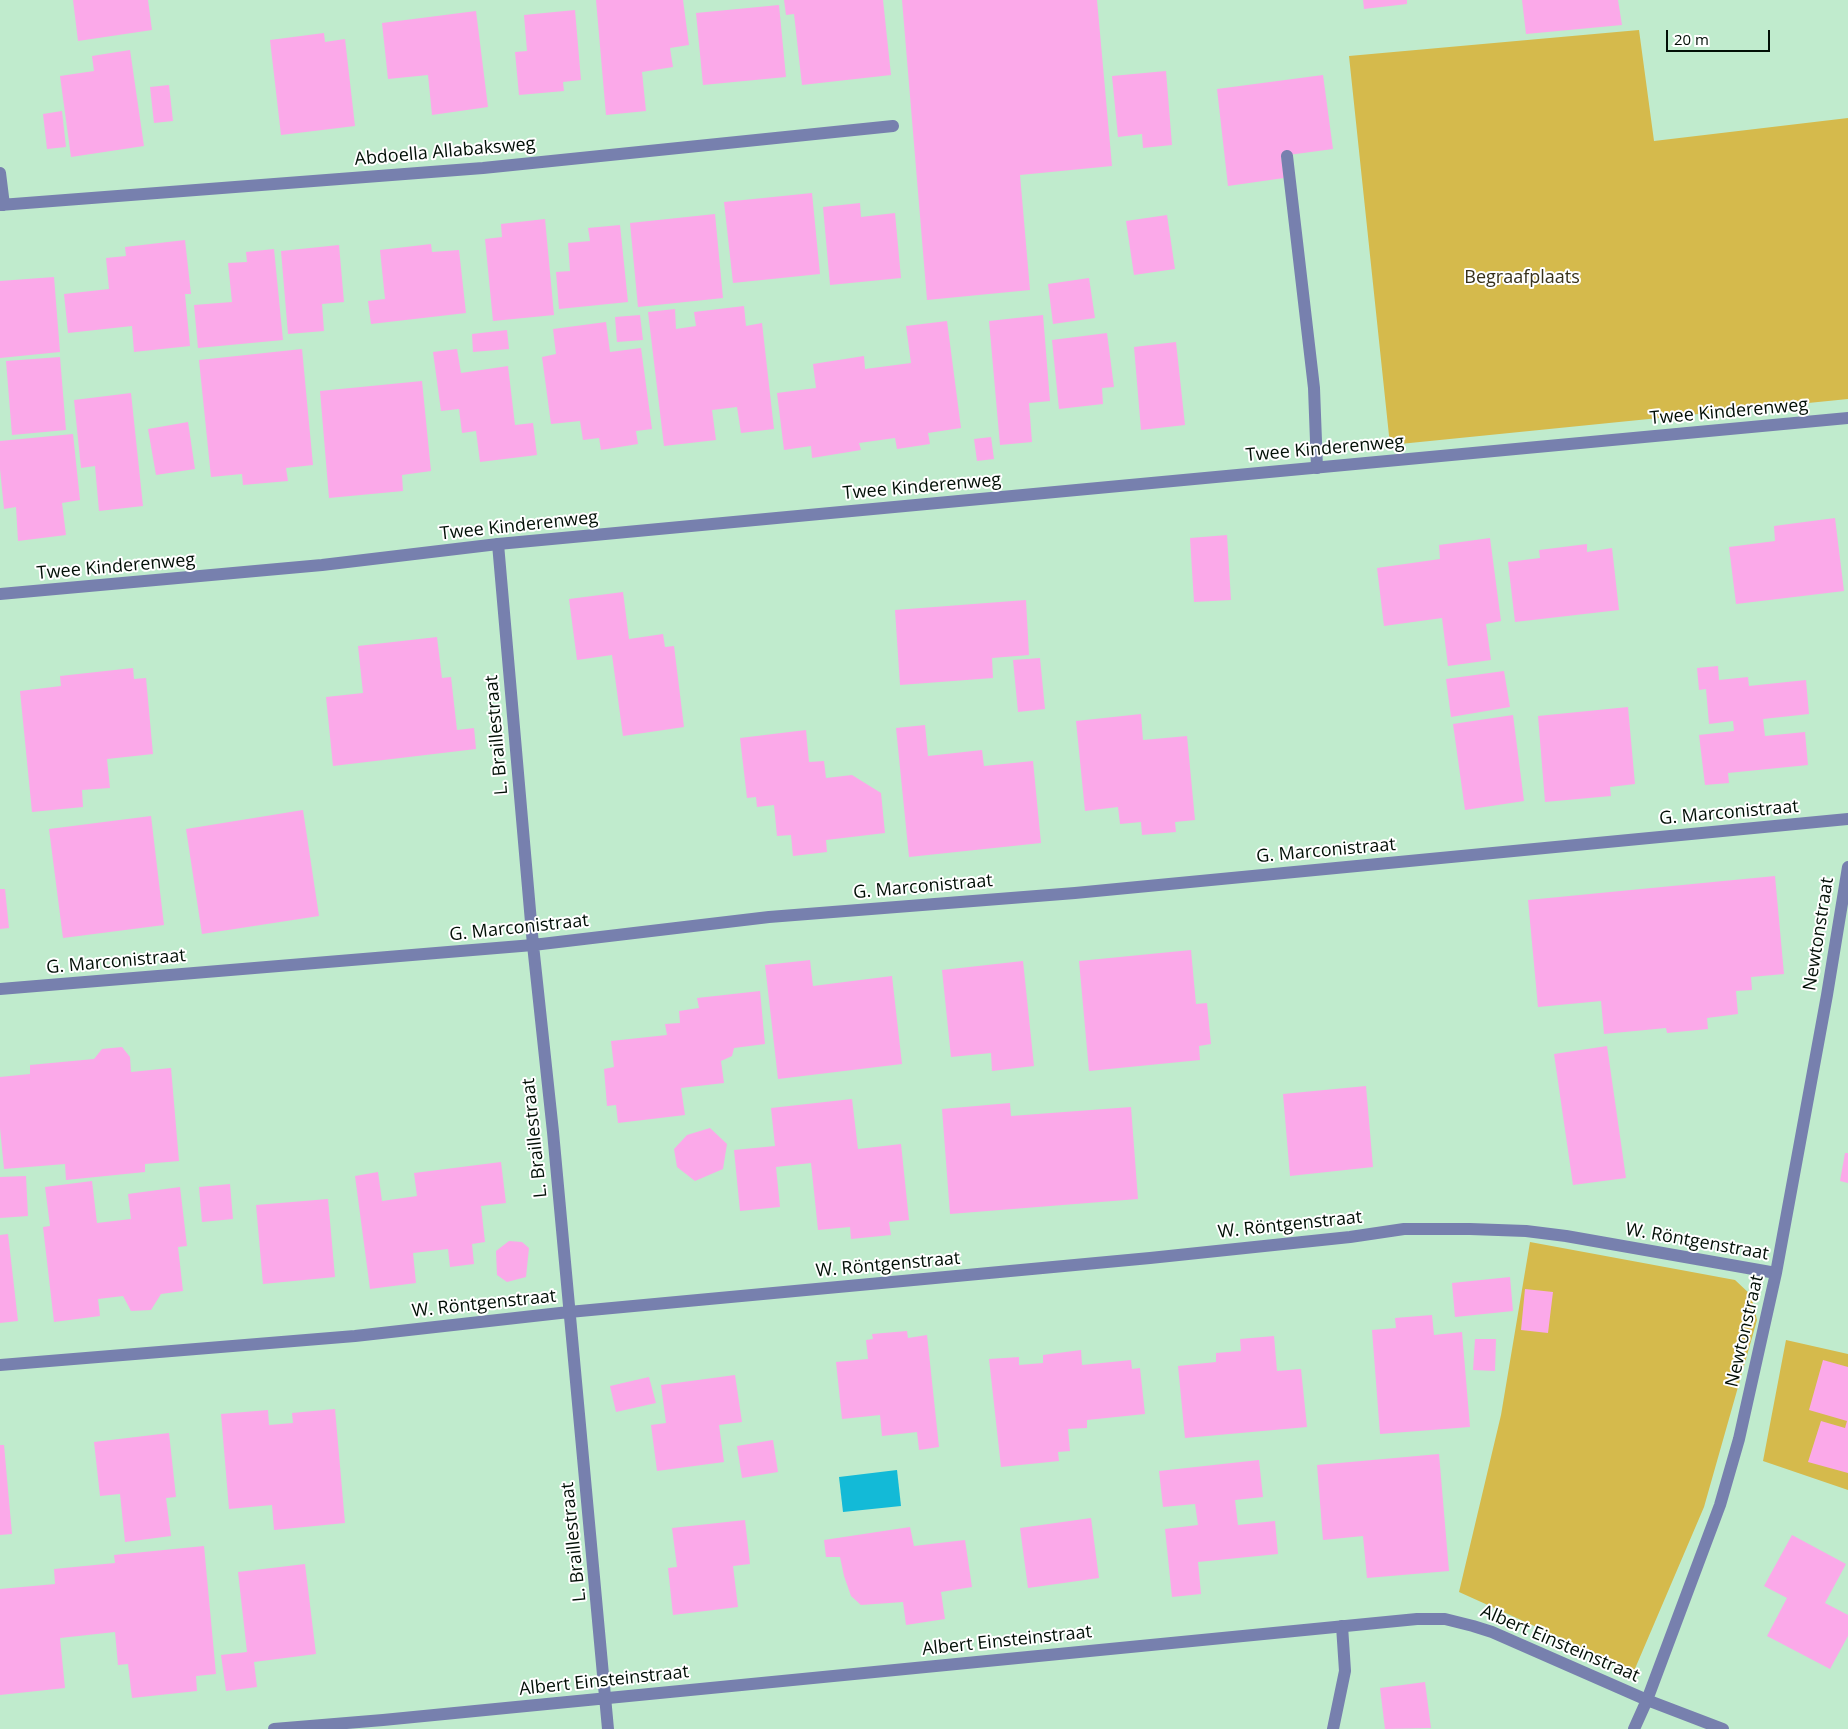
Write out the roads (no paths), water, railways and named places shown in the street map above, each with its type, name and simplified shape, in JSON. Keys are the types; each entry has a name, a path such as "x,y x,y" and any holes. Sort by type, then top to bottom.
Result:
{"street":[{"name":"Abdoella Allabaksweg","path":"2,205 483,168 893,126"},
{"path":"1287,156 1314,388 1317,468"},
{"path":"0,173 2,205"},
{"name":"Twee Kinderenweg","path":"0,594 322,565 498,544 1848,418"},
{"name":"L. Braillestraat","path":"498,544 533,946 553,1132 608,1729"},
{"name":"G. Marconistraat","path":"0,989 533,946 769,917 1075,893 1848,819"},
{"name":"Newtonstraat","path":"1634,1729 1647,1700 1720,1505 1739,1439 1776,1273 1827,995 1848,867"},
{"name":"W. Röntgenstraat","path":"0,1365 355,1336 569,1312 1150,1258 1350,1237 1404,1229 1470,1228 1526,1231 1566,1236 1776,1273"},
{"name":"Albert Einsteinstraat","path":"274,1729 1342,1626 1417,1619 1445,1619 1473,1626 1647,1700 1723,1729"},
{"path":"1333,1729 1345,1671 1342,1626"}],"water":[{"path":"897,1470 901,1506 843,1512 839,1477"}],"park label":[{"name":"Begraafplaats","path":"1522,278"}]}
